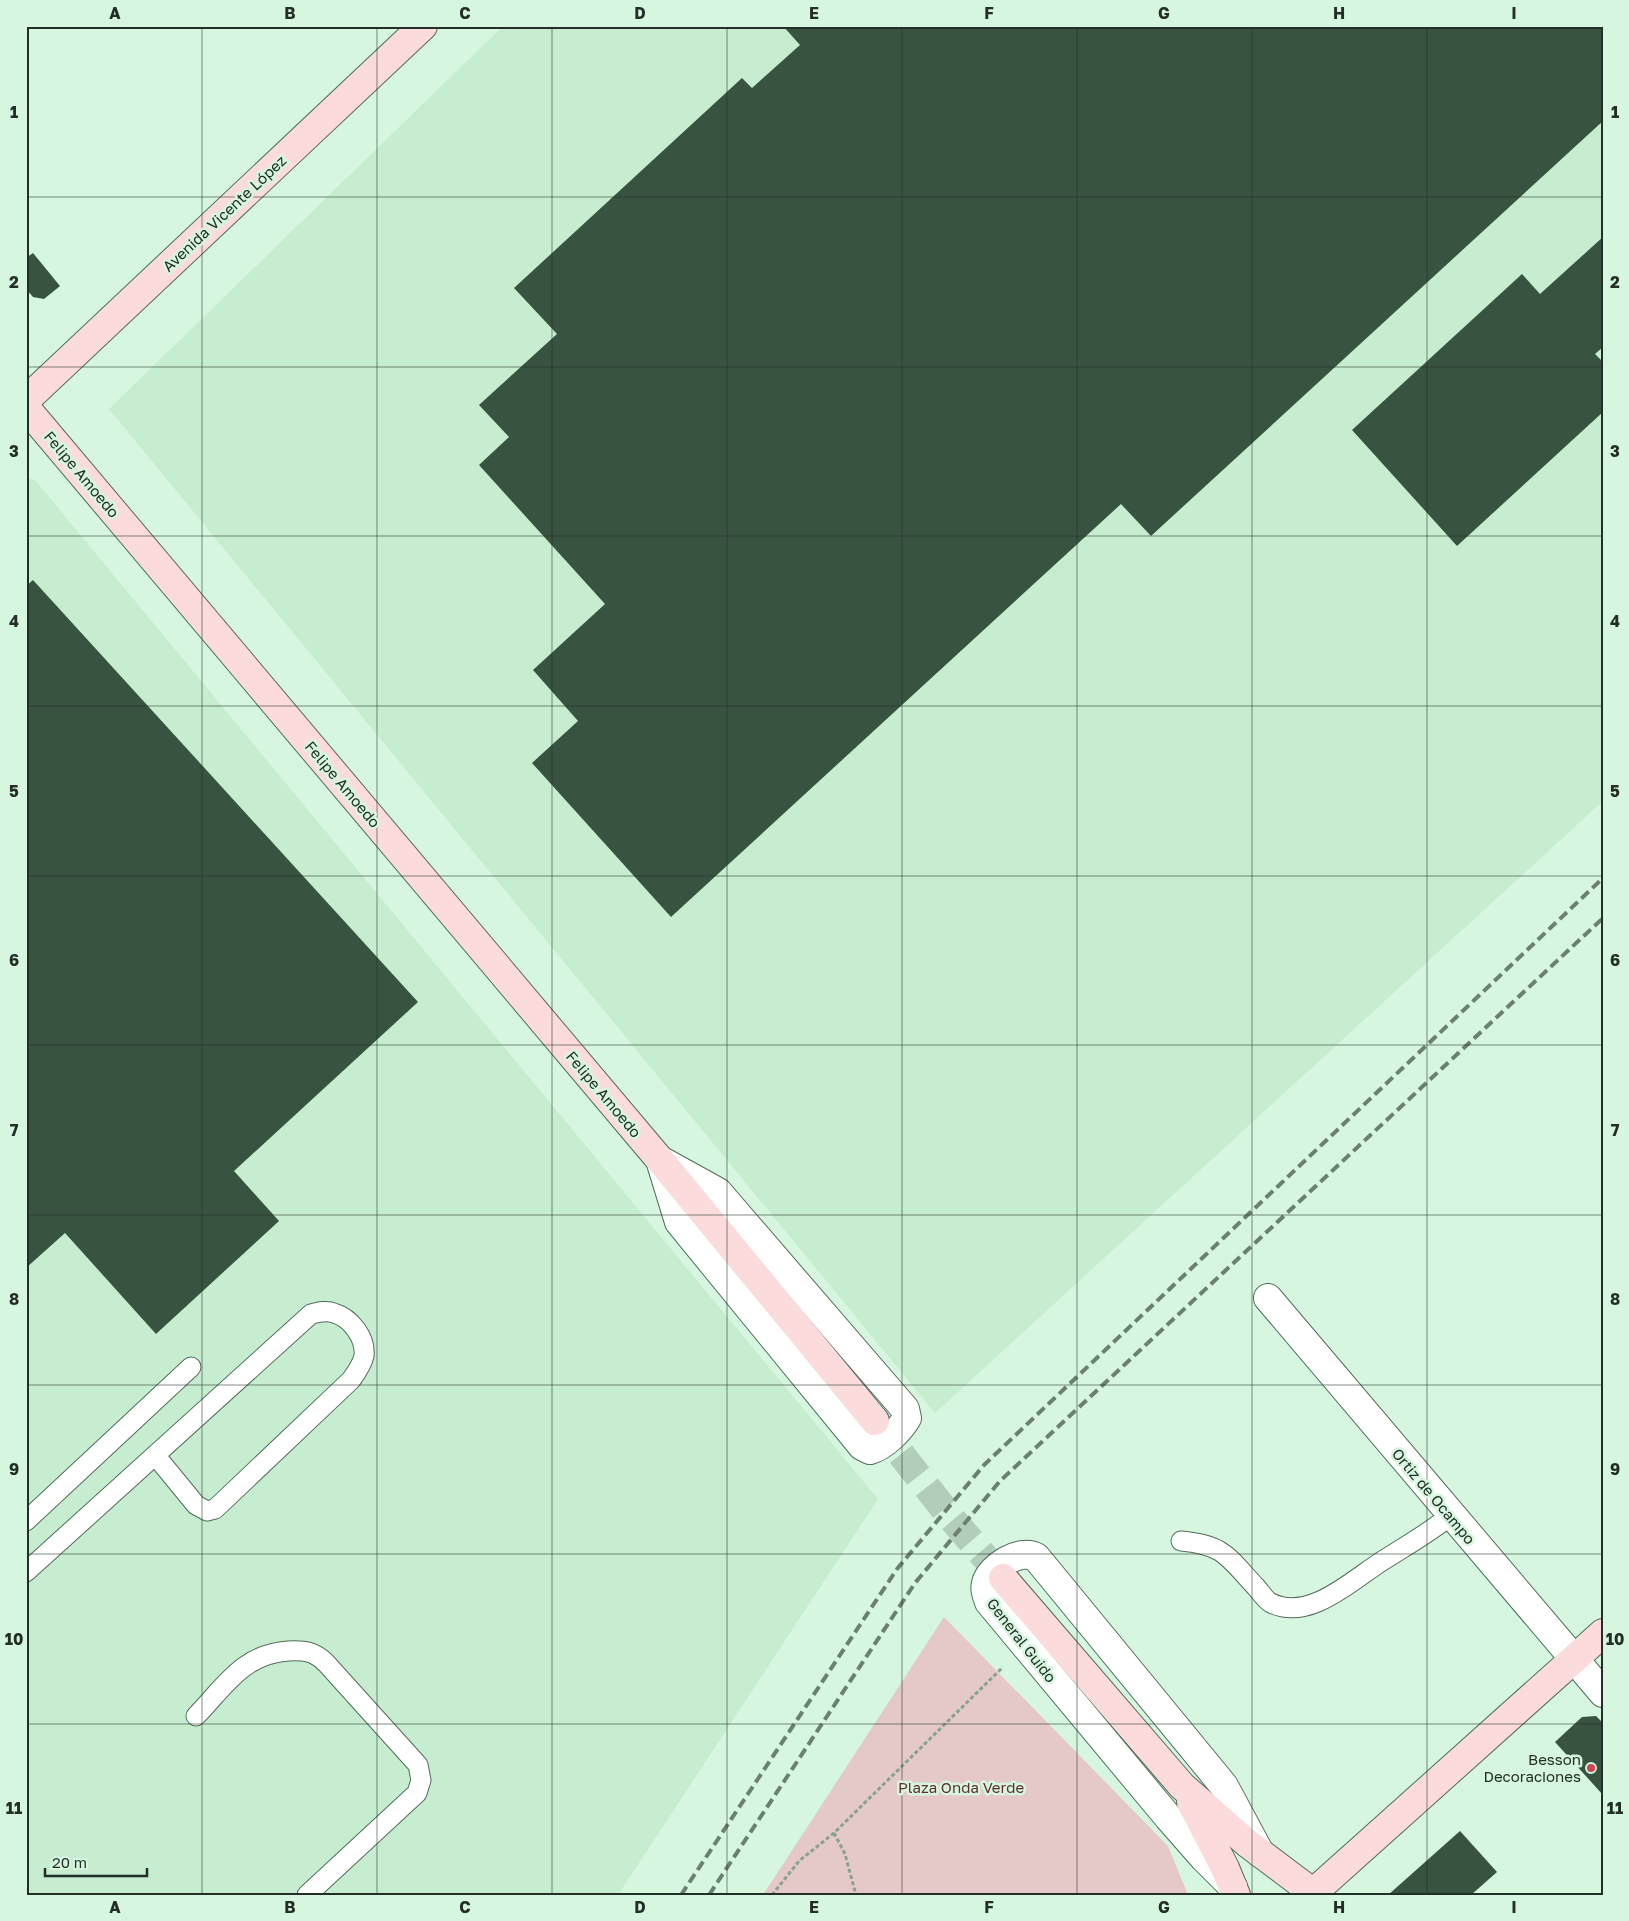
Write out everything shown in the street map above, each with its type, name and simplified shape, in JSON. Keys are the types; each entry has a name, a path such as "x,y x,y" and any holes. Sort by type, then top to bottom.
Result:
{"main road":[{"name":"Avenida Vicente López","path":"26,400 423,26"},
{"name":"Felipe Amoedo","path":"26,408 660,1160 875,1421"},
{"name":"General Guido","path":"1003,1578 1182,1786 1260,1853 1315,1893"},
{"path":"1315,1893 1603,1633"},
{"name":"General Guido","path":"1182,1786 1212,1840 1235,1891"}],"street":[{"name":"Felipe Amoedo","path":"660,1160 718,1192 905,1409 907,1418 903,1424 877,1448 870,1450 862,1446 679,1222 660,1160"},
{"name":"Ortiz de Ocampo","path":"1268,1298 1450,1516 1603,1693"},
{"name":"General Guido","path":"1235,1891 1204,1858 989,1602 985,1585 988,1577 1014,1556 1029,1553 1036,1557 1224,1786 1260,1853"}],"lane":[{"path":"26,1572 155,1455 311,1314 323,1311 335,1313 351,1323 362,1338 364,1355 358,1370 351,1380 215,1509 207,1511 196,1505 155,1455"},
{"path":"26,1521 190,1367"},
{"path":"1180,1541 1204,1543 1222,1551 1270,1602 1291,1608 1319,1601 1339,1592 1386,1558 1420,1539 1450,1516"},
{"path":"196,1716 244,1665 256,1657 274,1652 302,1650 316,1653 418,1765 421,1780 417,1793 307,1895"}],"path":[{"path":"772,1895 799,1861 834,1833 1025,1646"},
{"path":"834,1833 845,1854 856,1895"}],"shaded area":[{"path":"503,26 1603,26 1603,801 935,1413 109,409"},
{"path":"26,477 35,480 878,1499 618,1895 26,1895"}],"green space":[{"name":"Plaza Onda Verde","path":"944,1617 1168,1846 1188,1895 763,1895"}],"building":[{"path":"783,26 1603,26 1603,121 1151,536 1121,504 671,917 532,763 578,721 533,670 605,604 479,465 509,437 479,405 557,334 514,288 742,78 752,88 800,45"},
{"path":"1603,237 1603,347 1595,354 1603,362 1603,412 1457,546 1352,430 1522,274 1540,294"},
{"path":"33,253 60,286 44,299 33,297 26,289 26,258"},
{"path":"33,580 418,1002 234,1171 279,1221 156,1334 65,1233 26,1268 26,586"},
{"name":"Besson Decoraciones","path":"1596,1716 1603,1723 1603,1795 1555,1742 1582,1717"},
{"path":"1460,1831 1497,1872 1471,1895 1388,1895"}],"tunnel":[{"path":"875,1421 952,1519 1003,1578"}],"railway":[{"path":"681,1895 897,1569 984,1465 1603,878"},
{"path":"709,1895 915,1583 1000,1481 1603,918"}],"place":[{"name":"Besson Decoraciones","path":"1591,1768"}]}
